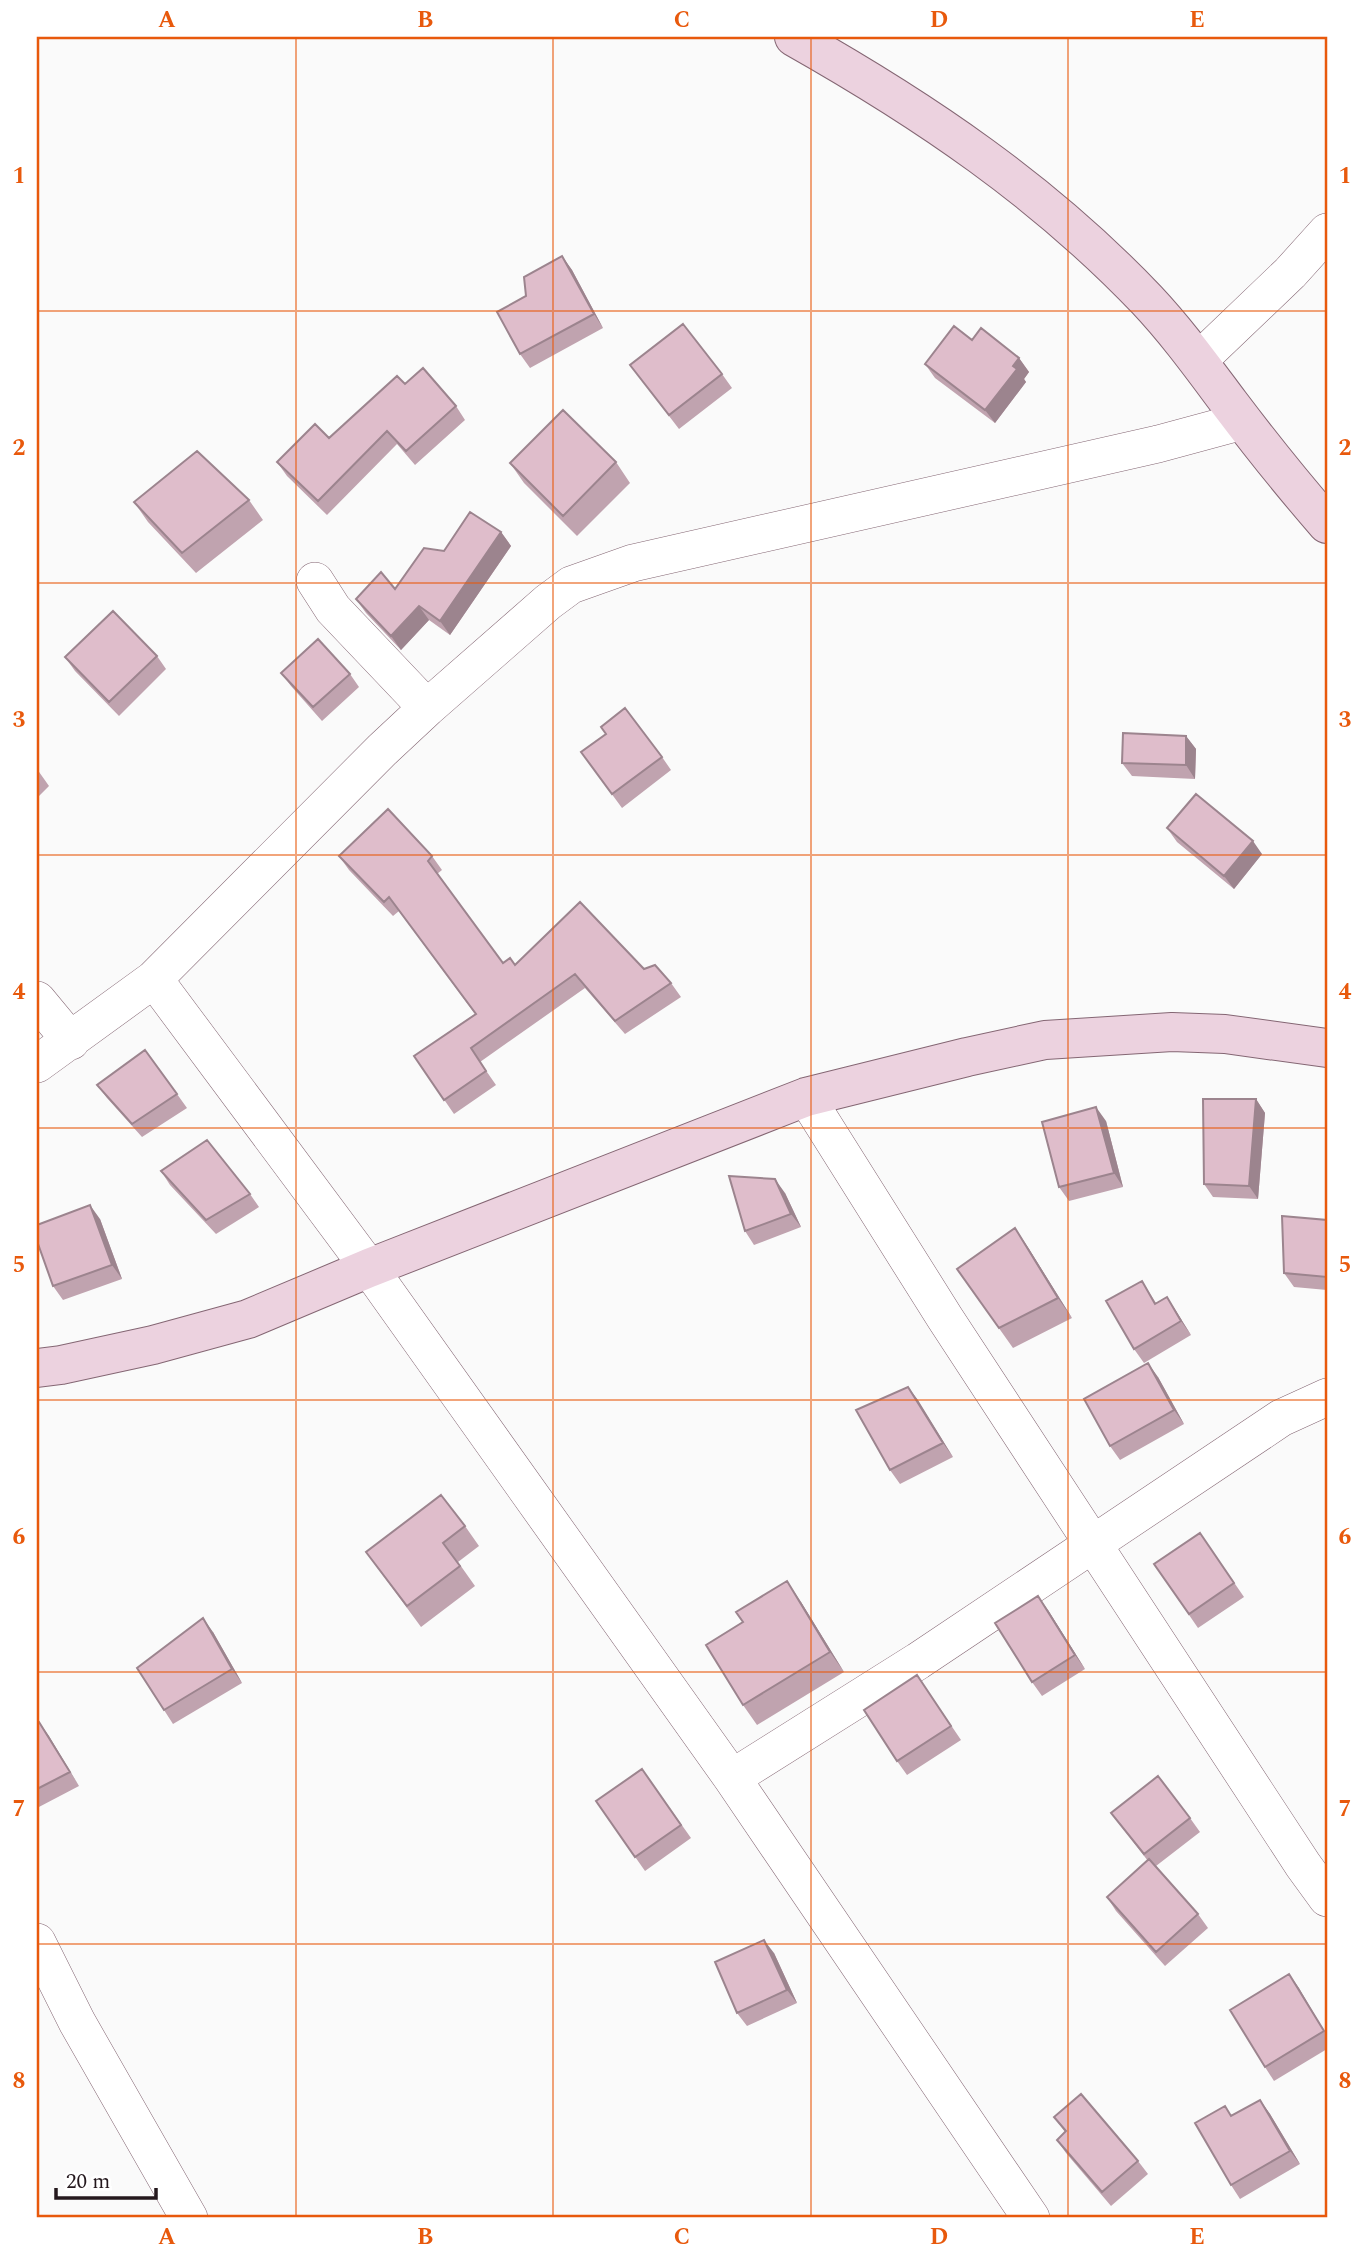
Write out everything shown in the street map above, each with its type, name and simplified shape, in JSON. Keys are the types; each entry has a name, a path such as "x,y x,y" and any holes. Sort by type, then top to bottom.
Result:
{"main road":[{"path":"794,37 935,122 1020,183 1096,250 1146,299 1199,360 1288,480 1327,524"},
{"path":"37,1368 153,1345 248,1319 369,1268 806,1097 1045,1040 1172,1032 1225,1034 1327,1048"}],"street":[{"path":"1199,360 1290,273 1327,232"},
{"path":"37,1063 154,979 426,708 570,585 606,570 745,536 1158,444 1243,421"},
{"path":"315,581 333,609 426,708"},
{"path":"154,979 369,1268 732,1778 1031,2218"},
{"path":"37,1000 71,1041"},
{"path":"806,1097 945,1318 1327,1898"},
{"path":"732,1778 918,1661 1281,1418 1327,1397"},
{"path":"37,1942 77,2022 189,2218"}],"building":[{"path":"562,256 594,314 520,354 497,312 526,296 524,277"},
{"path":"683,324 722,374 669,415 630,365"},
{"path":"954,326 972,340 981,328 1019,358 1013,366 1017,369 985,410 925,364"},
{"path":"423,368 456,406 406,451 387,431 318,501 277,462 315,424 329,438 397,376 405,384"},
{"path":"563,410 616,462 563,516 510,463"},
{"path":"197,451 249,500 182,553 134,502"},
{"path":"470,512 501,532 440,621 419,606 391,636 356,599 381,572 395,589 424,548 444,551"},
{"path":"113,611 157,656 109,702 65,657"},
{"path":"318,639 350,674 313,707 281,673"},
{"path":"625,708 662,757 612,794 581,752 606,734 601,727"},
{"path":"1123,733 1186,736 1186,765 1122,763"},
{"path":"1196,794 1253,841 1224,876 1167,828"},
{"path":"388,809 432,856 428,861 503,963 510,958 515,965 580,902 644,969 655,965 671,983 615,1021 575,974 471,1048 486,1071 444,1100 414,1056 476,1014 389,897 384,902 339,856"},
{"path":"145,1050 177,1094 132,1124 97,1085"},
{"path":"1203,1099 1256,1099 1249,1186 1204,1184"},
{"path":"1096,1107 1114,1173 1059,1187 1042,1122"},
{"path":"207,1140 250,1194 206,1220 161,1171"},
{"path":"729,1176 775,1179 791,1214 745,1231"},
{"path":"90,1205 112,1265 53,1286 37,1241 37,1225"},
{"path":"1282,1216 1327,1220 1327,1277 1284,1273"},
{"path":"1015,1228 1058,1298 999,1328 957,1269"},
{"path":"1142,1281 1155,1304 1167,1297 1181,1321 1134,1349 1106,1301"},
{"path":"1148,1363 1174,1410 1110,1446 1084,1399"},
{"path":"908,1387 943,1443 890,1470 856,1410"},
{"path":"441,1495 465,1526 443,1543 460,1566 407,1606 366,1552"},
{"path":"1200,1533 1234,1583 1189,1614 1154,1564"},
{"path":"787,1581 830,1652 743,1705 706,1645 743,1622 736,1612"},
{"path":"1038,1596 1075,1655 1032,1682 995,1623"},
{"path":"203,1618 232,1669 164,1710 137,1668"},
{"path":"917,1675 951,1726 897,1761 864,1710"},
{"path":"39,1722 70,1772 37,1789 37,1723"},
{"path":"642,1769 681,1825 635,1857 596,1801"},
{"path":"1158,1776 1190,1818 1144,1854 1111,1813"},
{"path":"1149,1859 1198,1914 1156,1952 1107,1897"},
{"path":"764,1940 787,1990 737,2013 715,1962"},
{"path":"1289,1974 1324,2031 1265,2067 1230,2010"},
{"path":"1081,2094 1138,2161 1102,2192 1057,2140 1066,2131 1054,2117"},
{"path":"1260,2100 1290,2151 1231,2185 1195,2123 1225,2106 1231,2116"}]}
